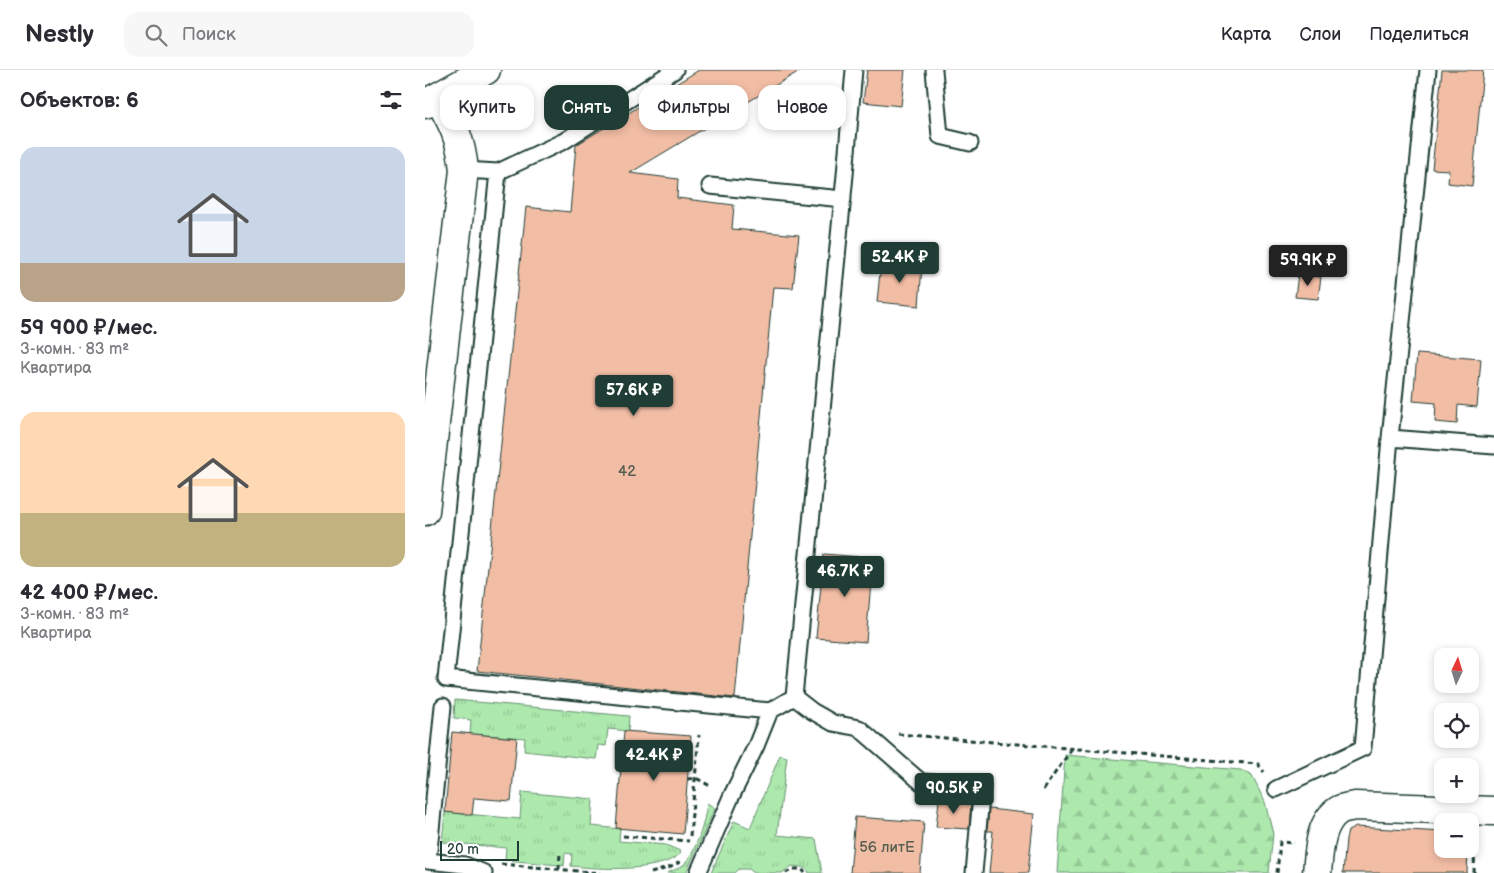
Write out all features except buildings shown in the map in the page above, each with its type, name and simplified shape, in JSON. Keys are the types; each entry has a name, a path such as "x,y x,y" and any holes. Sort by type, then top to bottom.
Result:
{"street":[{"path":"425,511 429,441 463,170 462,149 453,124 432,100 486,70"},
{"path":"1317,873 1320,845 1326,824 1339,810 1355,806 1494,812"}],"lane":[{"path":"463,170 498,172 564,141 675,70"},
{"path":"794,697 854,70"},
{"path":"934,70 940,136 970,143"},
{"path":"1276,789 1363,748 1389,438 1428,70"},
{"path":"498,172 446,679 770,711 794,697"},
{"path":"710,186 843,199"},
{"path":"1389,438 1494,446"},
{"path":"794,697 812,711 833,723 859,728 921,782 982,786 974,873"},
{"path":"443,706 426,863 465,865 484,873"},
{"path":"698,873 770,711"}],"path":[{"path":"859,728 898,734 1258,764 1276,789"},
{"path":"623,836 689,842 699,734"},
{"path":"1043,790 1072,749"},
{"path":"687,779 696,778 713,788"},
{"path":"1277,873 1280,842"},
{"path":"559,870 561,853"},
{"path":"651,873 671,867 680,862 683,857"},
{"path":"1474,858 1474,873"},
{"path":"501,864 600,873"},
{"path":"786,873 793,869 802,869 805,873"}],"green space":[{"path":"455,700 629,716 628,731 608,729 606,746 598,745 596,759 524,751 525,738 470,734 471,720 454,718"},
{"path":"780,755 787,757 777,835 816,839 822,873 809,873 804,868 792,866 782,873 754,873 749,869 739,869 735,873 711,873 734,821 750,828"},
{"path":"1065,755 1241,770 1252,776 1265,802 1273,834 1269,873 1057,873"},
{"path":"522,792 593,799 591,826 620,829 619,841 666,845 681,853 672,859 645,867 598,868 571,866 572,854 565,853 564,866 505,860 506,848 442,842 445,812 520,819"},
{"path":"707,803 715,808 686,873 667,873 682,866 692,854 702,828"}]}
